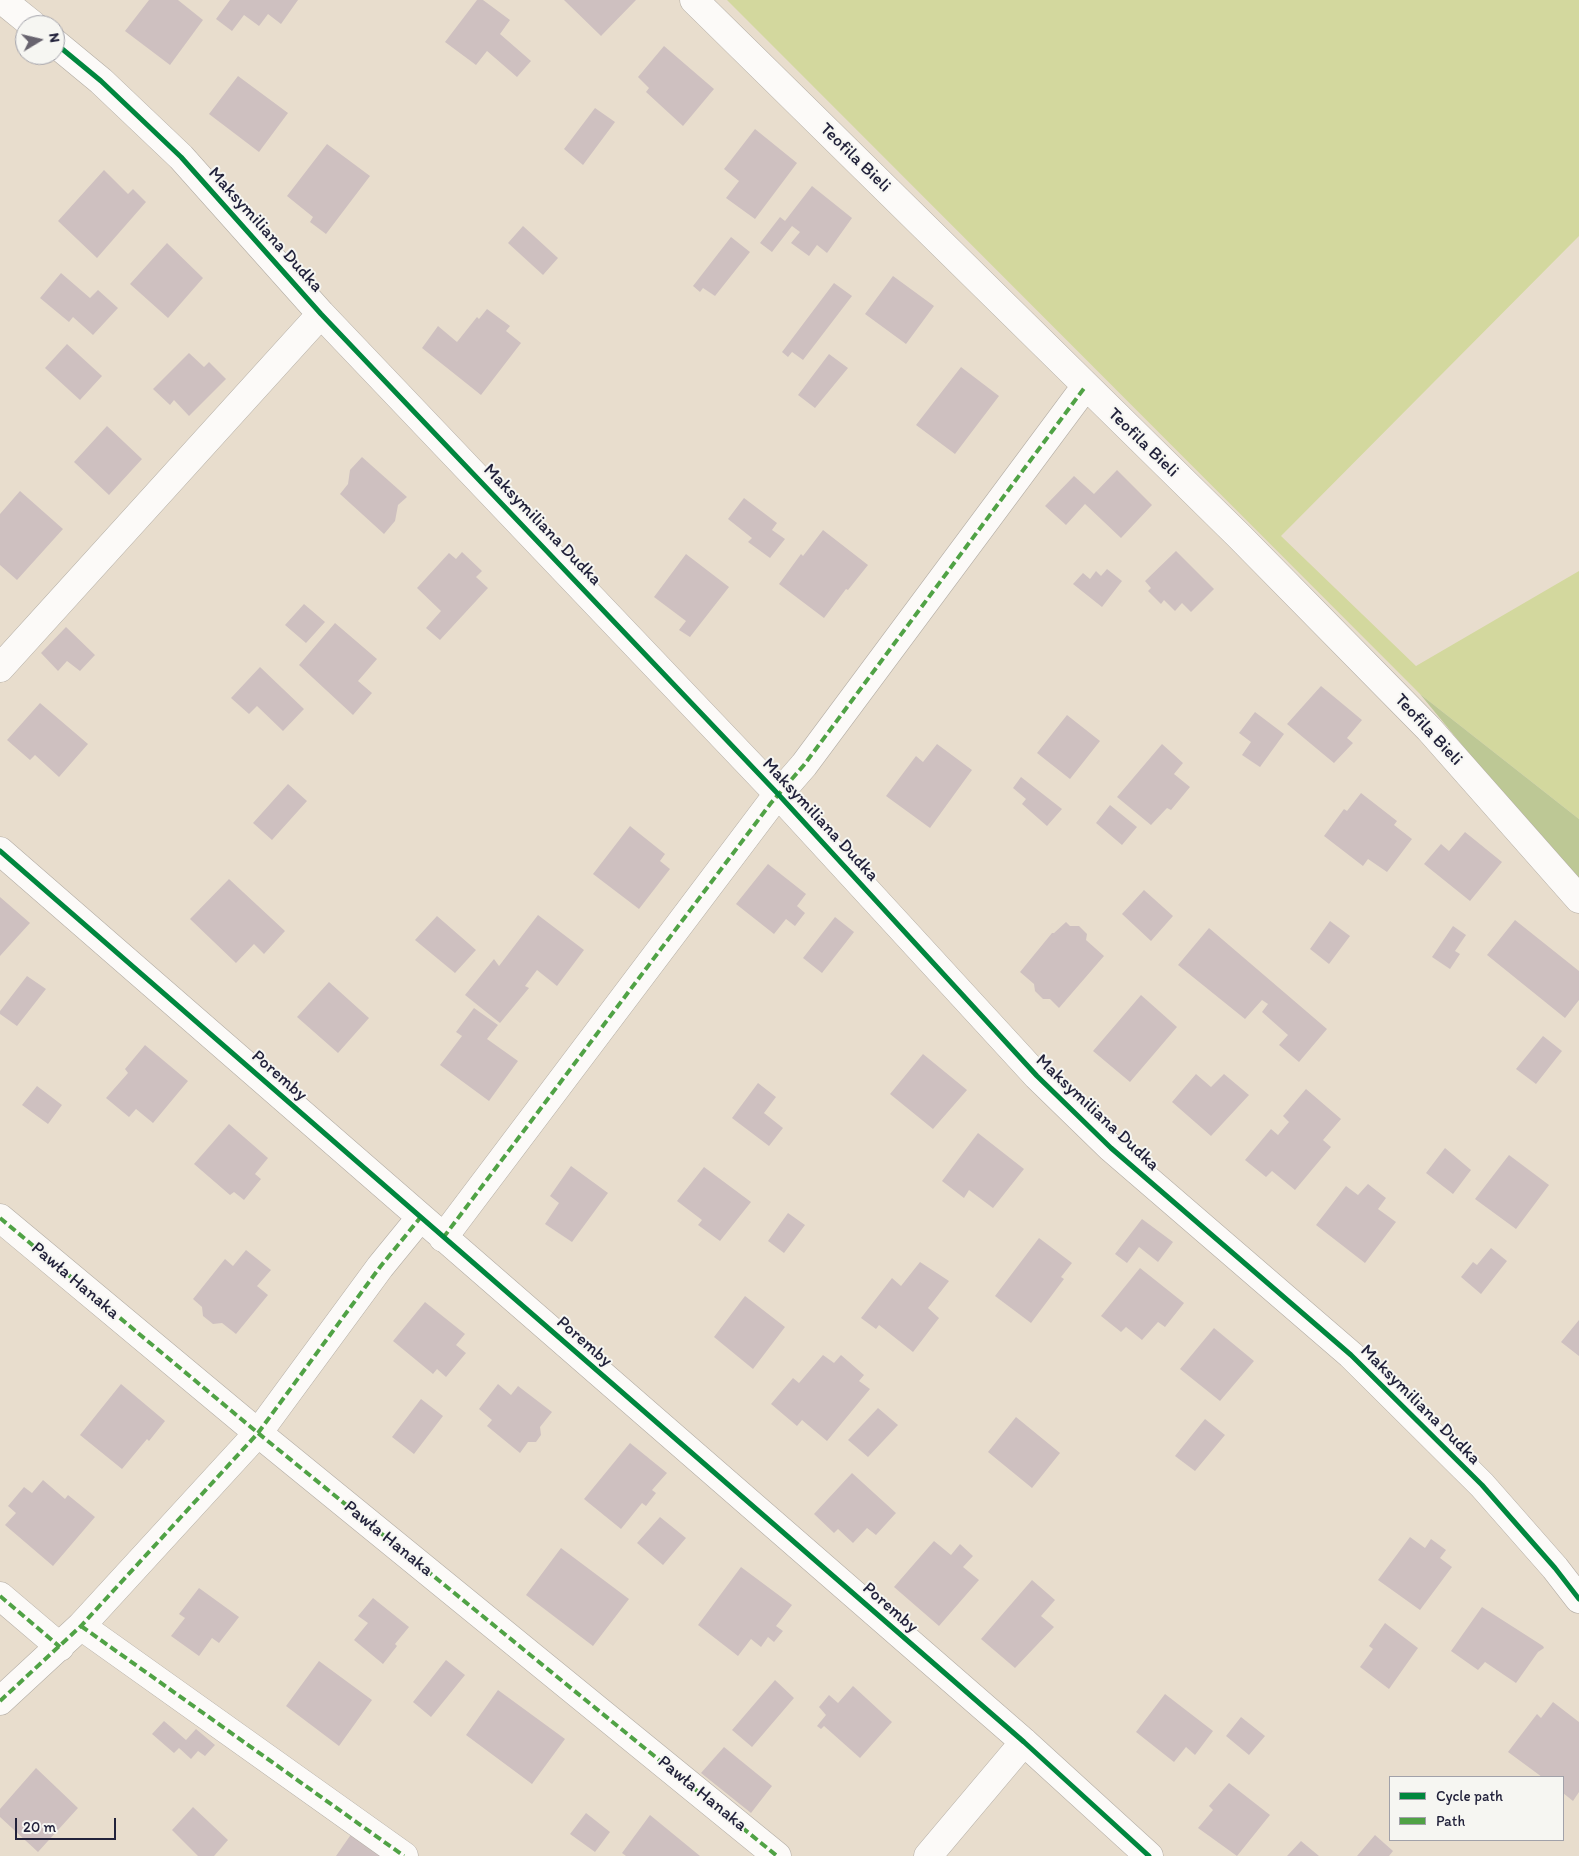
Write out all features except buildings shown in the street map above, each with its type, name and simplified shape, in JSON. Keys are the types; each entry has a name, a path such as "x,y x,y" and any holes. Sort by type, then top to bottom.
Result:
{"street":[{"path":"2,0 20,15"},
{"name":"Teofila Bieli","path":"694,0 1085,387 1239,536 1429,729 1579,899"},
{"name":"Maksymiliana Dudka","path":"65,51 101,81 181,157 321,314 778,794 1037,1076 1111,1148 1351,1355 1482,1485 1555,1568 1579,1599"},
{"path":"0,668 321,314"},
{"path":"443,1238 778,794 804,764 1085,387"},
{"name":"Poremby","path":"0,851 1024,1742 1149,1856"},
{"name":"Pawła Hanaka","path":"0,1218 258,1433 777,1856"},
{"path":"0,1701 81,1626 258,1433 380,1267 420,1218"},
{"path":"0,1596 60,1646"},
{"path":"81,1626 404,1856"},
{"path":"928,1856 1024,1742"}],"green space":[{"path":"727,0 1579,0 1579,236 1281,536 1416,666 1579,571 1579,819 1420,694"},
{"path":"1420,694 1579,819 1579,887"}],"marked path":[{"path":"443,1238 771,803 804,765 1085,387"},
{"path":"0,1218 258,1433 777,1856"},
{"path":"0,1701 81,1626 258,1433 380,1267 420,1218"},
{"path":"0,1596 60,1647"},
{"path":"81,1626 404,1856"}],"cycle path":[{"path":"65,51 101,81 181,157 321,314 778,794 1037,1076 1111,1148 1351,1355 1482,1485 1555,1568 1579,1599"},
{"path":"0,851 1024,1742 1149,1856"}]}
